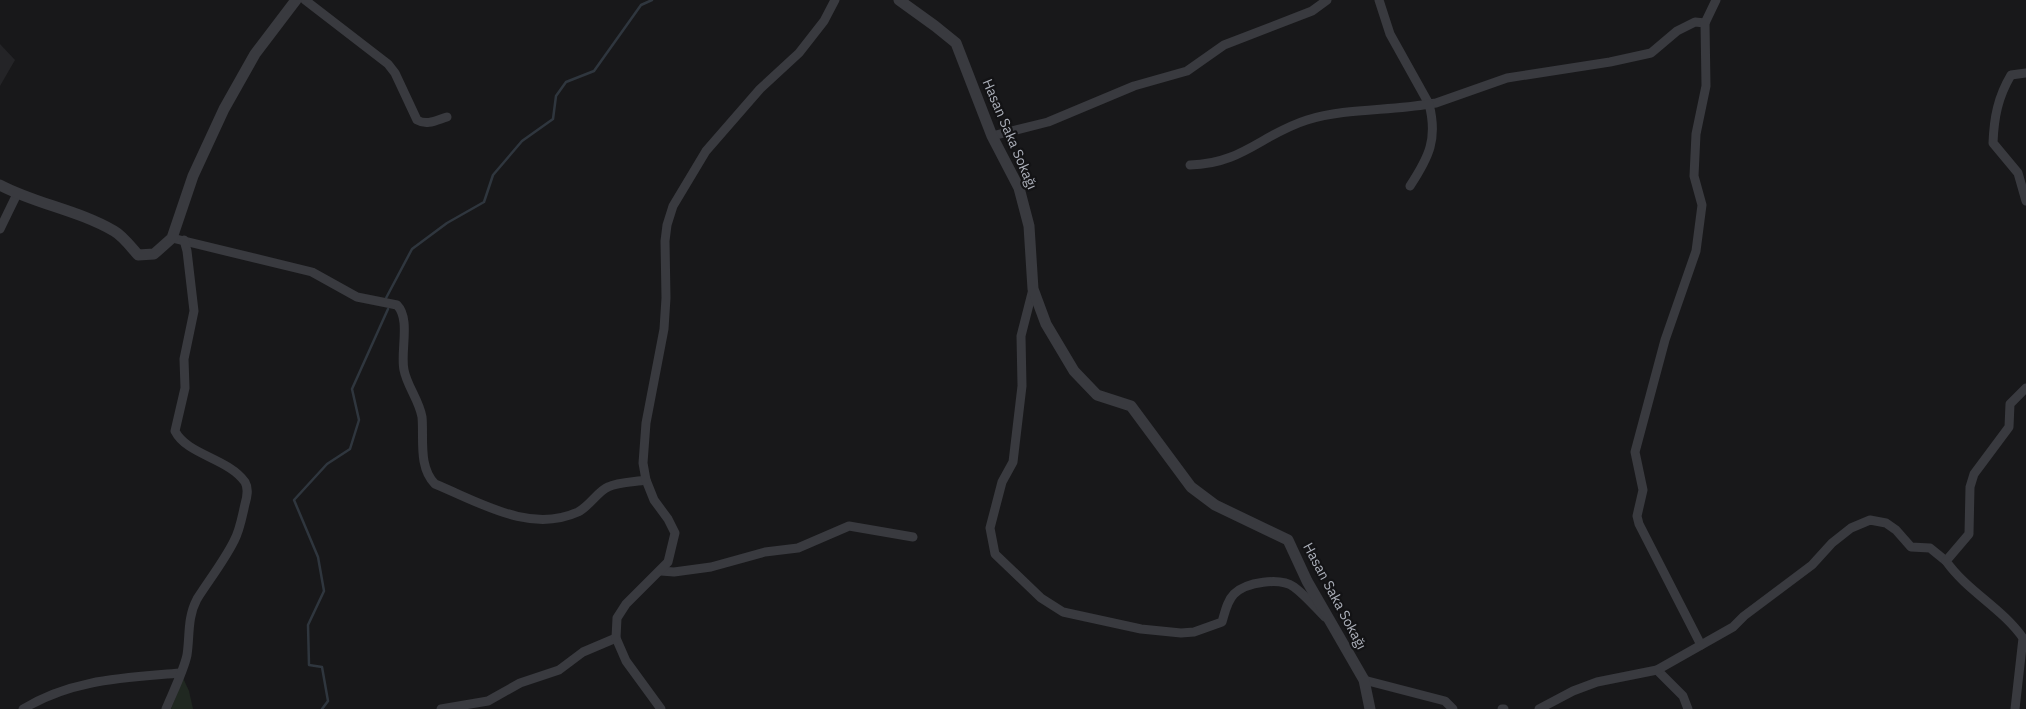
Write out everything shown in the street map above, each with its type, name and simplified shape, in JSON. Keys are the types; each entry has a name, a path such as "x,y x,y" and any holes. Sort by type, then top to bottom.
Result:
{"street":[{"path":"166,709 186,657 188,625 191,614 196,601 234,541 241,522 248,492 245,483 235,472 218,460 185,443 175,431 185,388 184,359 194,311 178,239 193,176 224,109 256,54 296,0"},
{"path":"305,0 388,64 395,73 417,120 422,123 447,117"},
{"path":"661,709 626,661 616,638 617,618 626,604 668,562 675,533 668,519 654,500 646,480 643,464 643,441 664,329 666,290 665,233 672,206 709,146 760,88 798,54 817,32 835,0"},
{"name":"Hasan Saka Sokağı","path":"899,0 956,43 992,136 1019,188 1029,226 1032,289 1046,324 1074,371 1097,394 1131,406 1191,487 1215,505 1288,540 1307,581 1364,680 1370,709"},
{"path":"992,136 1048,122 1134,86 1187,71 1224,45 1312,11 1327,0"},
{"path":"1379,0 1390,34 1429,104 1432,118 1432,146 1410,186"},
{"path":"1701,645 1639,524 1637,516 1643,490 1635,452 1665,340 1696,251 1702,205 1694,176 1696,142 1699,114 1706,86 1706,23 1716,0"},
{"path":"1190,165 1209,165 1228,160 1288,128 1319,117 1436,104 1506,78 1610,62 1651,53 1677,31 1695,22 1706,23"},
{"path":"2026,74 2011,75 2001,91 1994,117 1994,143 2018,174 2026,201"},
{"path":"0,184 17,194 82,216 116,232 138,255 154,254 178,239 312,272 357,297 400,308 404,318 404,370 419,405 426,472 435,484 518,518 536,521 578,512 589,505 607,487 646,480"},
{"path":"0,229 17,194"},
{"path":"1032,289 1021,336 1022,386 1013,462 1002,482 990,528 995,554 1041,598 1063,612 1141,629 1181,633 1194,632 1222,622 1230,599 1245,586 1274,582 1292,586 1330,621"},
{"path":"1946,561 1969,534 1970,486 1974,474 2009,427 2010,404 2026,388"},
{"path":"1539,709 1573,691 1597,682 1658,670 1733,627 1812,565 1851,528 1870,520 1886,523 1896,530 1911,547 1930,548 1946,561 1951,569 2013,623 2025,639 2015,709"},
{"path":"661,571 674,572 711,567 765,552 798,548 849,526 914,538"},
{"path":"441,709 488,701 520,683 559,670 583,652 616,638"},
{"path":"1658,670 1684,696 1688,709"},
{"path":"22,709 44,697 78,685 122,678 180,674"},
{"path":"1364,680 1445,701 1453,709"}],"shaded area":[{"path":"0,44 15,60 0,86"},
{"path":"183,678 189,691 193,709 171,709"}],"waterway":[{"path":"385,300 412,249 447,223 484,202 493,175 522,141 553,119 556,96 566,82 594,71 641,5 652,0"},
{"path":"322,709 328,701 322,667 309,665 308,625 324,591 318,557 294,500 327,464 350,449 359,420 352,389 388,309"}]}
